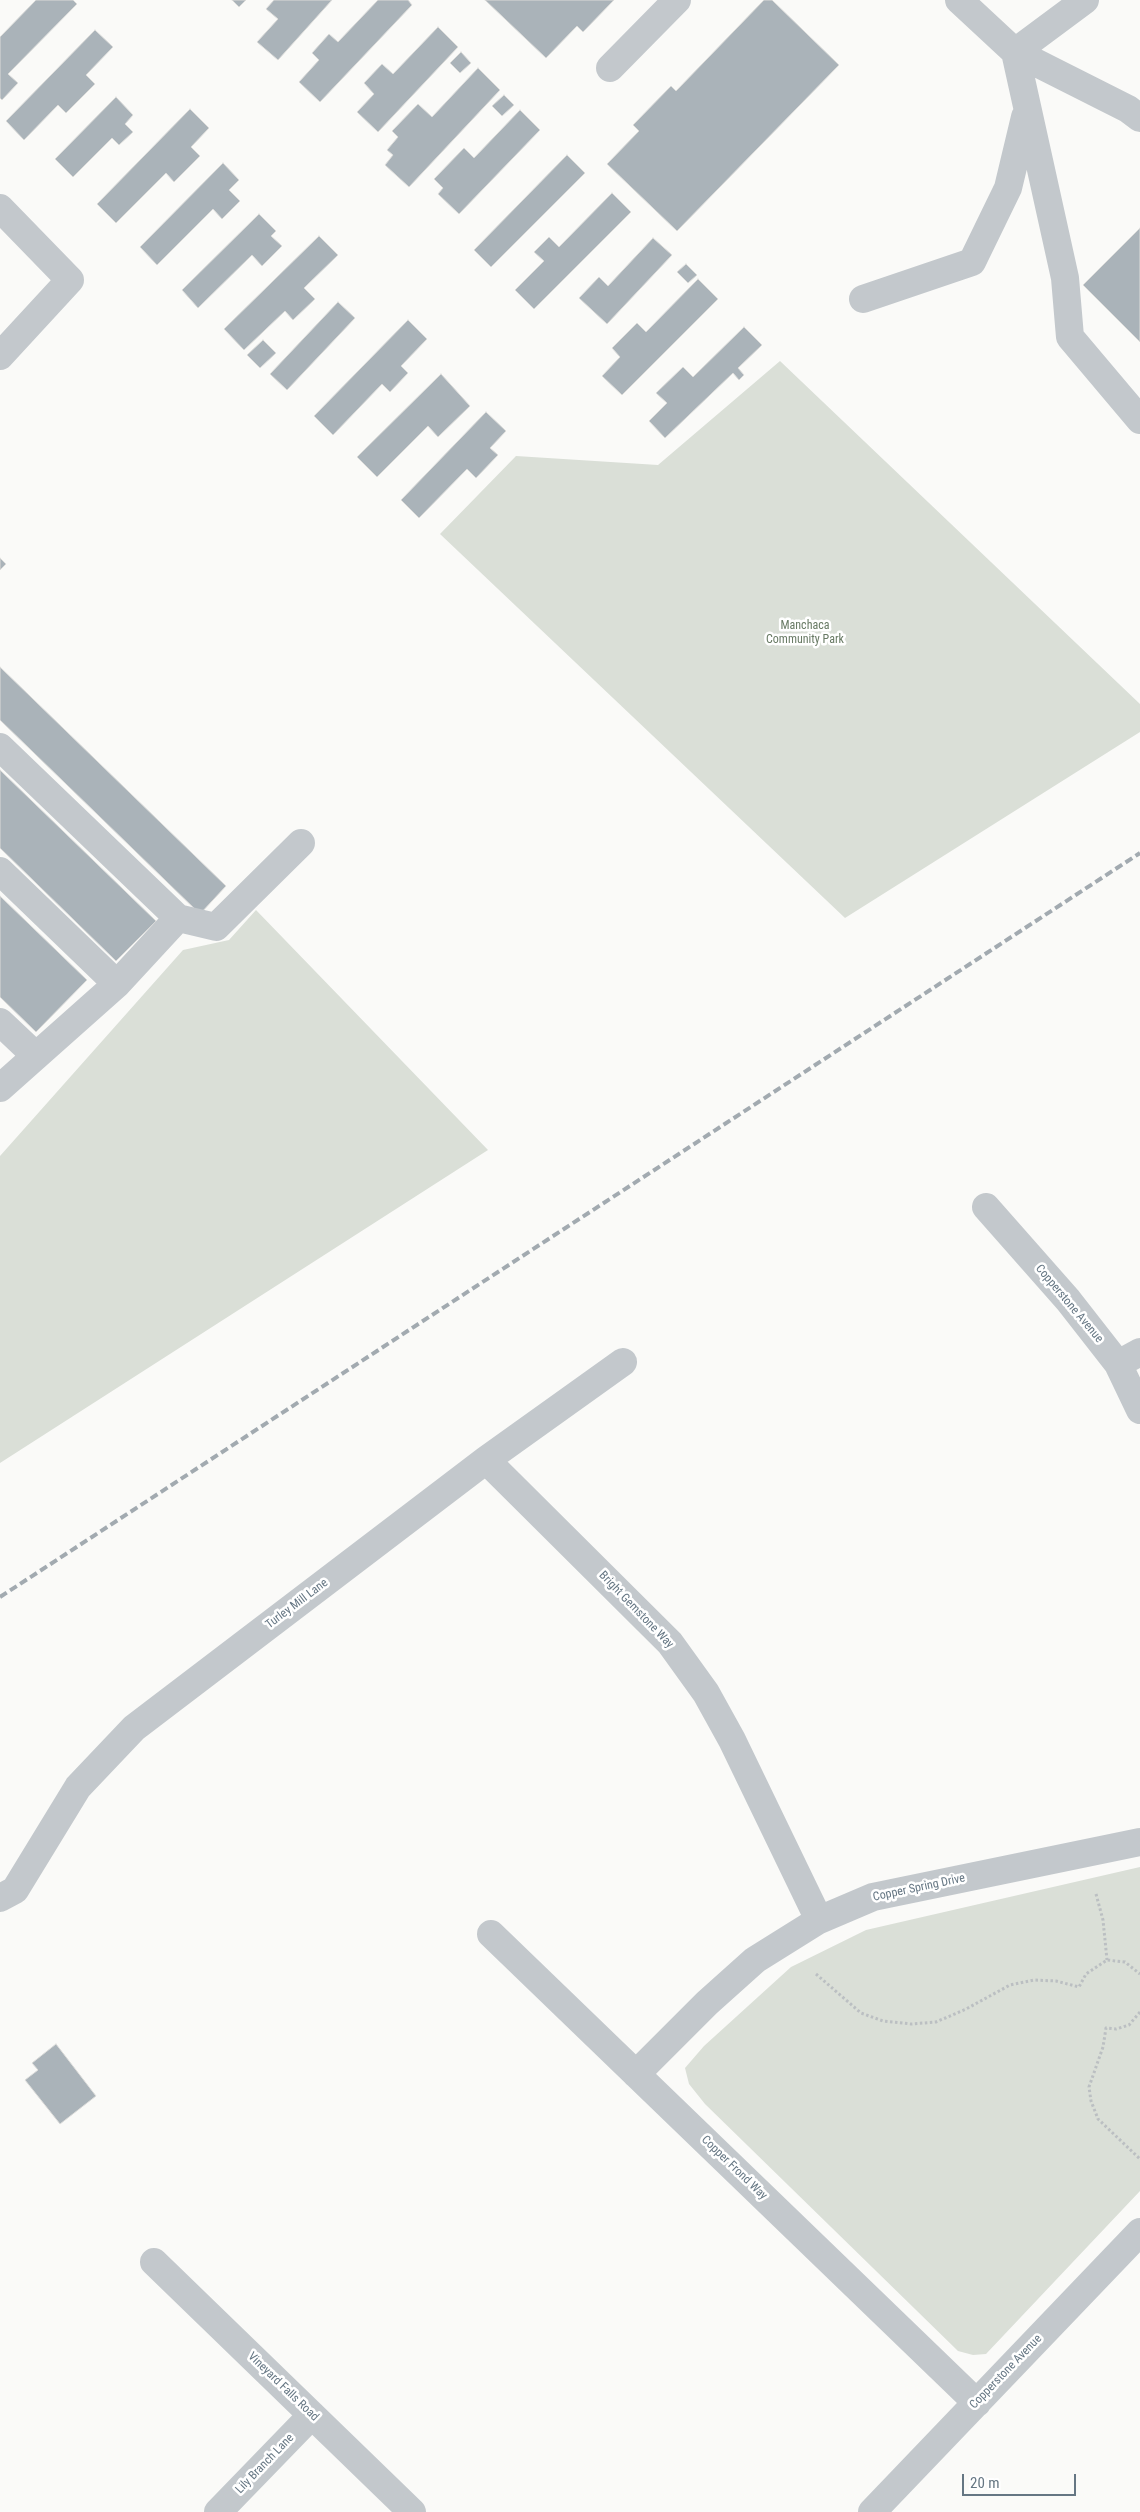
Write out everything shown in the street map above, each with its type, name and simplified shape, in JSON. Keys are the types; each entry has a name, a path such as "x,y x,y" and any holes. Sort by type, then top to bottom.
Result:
{"street":[{"path":"610,68 677,0"},
{"path":"959,0 1015,52 1128,109 1140,118"},
{"path":"1015,52 1085,0"},
{"path":"1015,52 1065,278 1070,337 1140,420"},
{"path":"863,299 972,262 1008,188 1027,110"},
{"path":"0,208 70,280 0,356"},
{"path":"0,747 178,918 216,927 301,843"},
{"path":"0,871 117,984"},
{"path":"0,1088 117,984 178,918"},
{"path":"0,1022 36,1056"},
{"name":"Copperstone Avenue","path":"986,1207 1068,1300 1129,1358 1140,1410"},
{"name":"Turley Mill Lane","path":"8,1894 78,1787 134,1728 486,1460 623,1362"},
{"name":"Bright Gemstone Way","path":"486,1460 670,1643 706,1693 732,1740 819,1920"},
{"name":"Copper Spring Drive","path":"636,2074 707,2003 755,1960 819,1920 872,1897 1140,1842"},
{"name":"Copper Frond Way","path":"490,1934 977,2402"},
{"name":"Copperstone Avenue","path":"872,2512 1140,2232"},
{"name":"Vineyard Falls Road","path":"154,2262 412,2512"},
{"name":"Lily Branch Lane","path":"218,2512 312,2415"}],"path":[{"path":"1096,1894 1103,1920 1107,1960"},
{"path":"816,1974 861,2013 883,2021 911,2024 936,2022 966,2009 1010,1985 1034,1980 1056,1981 1079,1987 1086,1974 1107,1960 1125,1962 1140,1974"},
{"path":"1140,2012 1129,2025 1116,2029 1106,2028 1103,2047 1089,2087 1091,2101 1098,2119 1140,2159"}],"green space":[{"name":"Manchaca Community Park","path":"780,361 1140,704 1140,732 845,918 440,534 516,456 658,465"},
{"path":"256,910 488,1150 0,1463 0,1156 183,950 229,940"},
{"path":"1140,1867 1140,2191 986,2354 973,2355 958,2351 705,2104 689,2084 685,2068 704,2046 791,1967 866,1930"}],"building":[{"path":"36,0 73,0 77,4 8,74 18,83 2,100 0,98 0,37"},
{"path":"232,0 246,0 239,7"},
{"path":"274,0 332,0 278,60 257,42 278,19 266,9"},
{"path":"378,0 408,0 412,5 320,102 299,82 319,60 312,53 329,34 338,42"},
{"path":"485,0 614,0 583,32 577,26 546,58"},
{"path":"764,0 772,0 839,65 677,231 607,164 639,131 633,125 671,86 676,91"},
{"path":"438,27 458,47 378,132 357,112 374,94 364,83 382,64 393,74"},
{"path":"95,30 113,47 86,75 95,84 66,113 58,105 24,140 6,121"},
{"path":"461,52 471,63 460,73 450,63"},
{"path":"478,68 500,90 409,187 385,165 393,155 387,150 398,137 392,131 418,104 432,117"},
{"path":"504,95 514,105 502,116 492,106"},
{"path":"116,97 133,115 125,124 133,132 119,145 112,138 73,177 55,159"},
{"path":"190,109 209,128 191,147 200,156 174,182 166,173 116,223 97,204"},
{"path":"520,110 540,130 459,214 438,194 443,188 434,179 464,148 474,158"},
{"path":"567,155 585,173 491,267 474,250"},
{"path":"223,163 239,180 229,190 240,201 222,219 213,209 157,265 140,247"},
{"path":"612,193 631,212 534,309 515,290 544,261 534,252 549,237 559,247"},
{"path":"259,214 276,231 271,236 282,246 262,266 252,255 198,308 182,290"},
{"path":"1140,228 1140,342 1083,285"},
{"path":"319,236 338,255 304,288 315,299 293,320 285,311 244,350 224,329"},
{"path":"653,238 672,255 607,324 579,298 599,277 608,286"},
{"path":"686,264 697,275 688,283 677,272"},
{"path":"698,279 718,299 622,395 602,376 620,357 612,348 637,323 646,332"},
{"path":"338,302 355,318 287,390 270,374"},
{"path":"408,320 427,339 401,366 408,373 390,392 382,384 333,435 314,416"},
{"path":"744,327 762,345 738,368 744,375 739,380 733,373 665,438 649,421 667,403 656,393 683,367 693,377"},
{"path":"263,340 276,353 260,368 247,355"},
{"path":"441,374 470,406 438,437 428,426 377,477 357,457"},
{"path":"486,412 506,431 490,448 498,455 476,478 467,469 419,518 401,500"},
{"path":"0,558 6,564 0,570"},
{"path":"0,667 226,886 200,914 0,720"},
{"path":"0,770 156,921 116,961 0,848"},
{"path":"0,896 87,980 36,1032 0,997"},
{"path":"56,2044 96,2096 60,2124 25,2080 38,2070 32,2063"}],"railway":[{"path":"0,1597 1140,853"}]}
